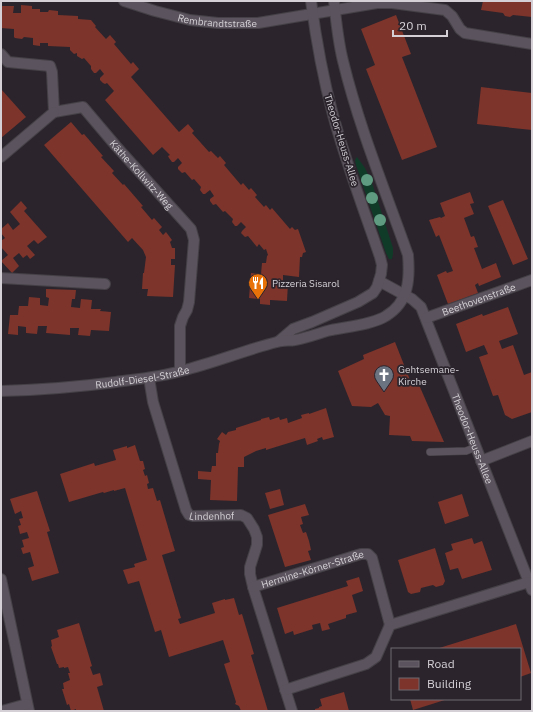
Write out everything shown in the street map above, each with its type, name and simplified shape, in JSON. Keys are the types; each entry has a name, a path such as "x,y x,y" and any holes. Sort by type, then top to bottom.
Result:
{"street":[{"name":"Rembrandtstraße","path":"124,1 154,11 190,20 211,22 258,23 313,14"},
{"name":"Theodor-Heuss-Allee","path":"311,1 319,53 333,114 346,159 381,261 382,269 379,281 405,294 421,307 530,586"},
{"path":"313,14 334,5 377,3 392,3 445,10 452,16 460,29 465,33 532,44"},
{"path":"334,5 343,60 355,106 368,147 408,255 408,285 405,294"},
{"path":"1,54 8,62 50,66 52,72 50,115 1,157"},
{"name":"Käthe-Kollwitz-Weg","path":"50,115 82,107 191,229 194,240 189,302 180,326 180,371"},
{"path":"1,278 105,284"},
{"name":"Beethovenstraße","path":"426,318 532,280"},
{"name":"Rudolf-Diesel-Straße","path":"279,341 293,329 368,297 373,293 379,281"},
{"name":"Rudolf-Diesel-Straße","path":"1,390 29,390 66,387 149,378 180,371 279,341 296,340 327,331 377,320 386,316 395,308 405,294"},
{"name":"Lindenhof","path":"149,378 153,402 186,510 189,515 240,515 247,518 254,529 257,537 257,545 250,567 250,574 292,711"},
{"path":"481,461 532,441"},
{"name":"Hermine-Körner-Straße","path":"253,587 362,554 368,554 372,558 390,625"},
{"path":"1,579 28,707 2,711"},
{"path":"285,690 366,664 376,657 390,625 530,586"}],"lane":[{"path":"430,452 466,451 476,447"}],"green space":[{"path":"357,157 365,168 372,183 393,248 392,259 389,259 386,253 356,165 355,160"}],"building":[{"path":"483,1 532,1 532,17 513,15 510,17 505,16 503,13 481,10"},
{"path":"21,5 32,6 32,9 40,9 40,12 48,12 49,10 58,11 58,15 78,16 78,19 91,20 106,39 110,35 116,42 114,44 131,64 133,62 139,69 131,77 179,132 188,124 194,131 192,133 209,152 211,151 218,158 220,156 226,163 224,165 241,185 243,183 249,190 251,188 257,195 255,197 264,207 266,205 270,210 272,208 290,229 292,227 295,230 298,229 306,252 303,253 302,257 300,257 299,277 283,275 283,282 288,283 287,301 270,300 270,305 260,304 260,299 249,298 251,273 261,274 262,263 266,263 268,255 266,249 264,250 259,244 257,247 248,236 245,237 241,233 246,227 241,222 235,226 232,222 233,219 225,211 223,212 216,204 213,205 210,199 214,196 210,190 203,194 200,190 201,187 194,179 192,180 185,172 182,173 178,169 182,163 178,158 172,162 168,156 170,155 162,147 153,155 105,100 114,91 107,83 105,84 100,80 104,74 100,69 94,73 91,66 84,58 82,59 77,56 77,53 74,54 70,50 70,47 48,46 48,43 40,43 40,46 33,45 33,38 15,38 14,29 1,28 1,6 14,6 13,13 21,13"},
{"path":"396,15 411,54 402,57 437,147 402,160 366,69 375,65 361,29"},
{"path":"481,87 532,93 532,130 477,124"},
{"path":"1,89 26,117 1,138"},
{"path":"71,122 82,135 84,134 103,156 101,157 114,171 112,173 123,185 124,184 143,206 141,207 152,220 154,218 162,227 159,230 163,235 166,232 172,240 170,242 172,248 175,248 175,259 171,259 171,265 175,265 173,297 147,296 148,289 142,289 146,257 143,250 132,238 128,242 44,145"},
{"path":"470,192 474,203 470,204 474,214 464,218 471,237 474,236 478,247 474,248 482,269 496,263 501,277 479,286 478,283 475,285 478,293 448,304 437,275 446,271 447,273 453,271 439,235 436,237 429,220 445,216 440,203"},
{"path":"503,200 528,259 513,265 488,206"},
{"path":"21,201 27,208 24,211 47,237 38,244 34,240 27,246 35,255 30,259 27,255 23,258 19,253 13,258 19,266 12,273 1,261 8,255 1,247 1,241 5,238 1,233 1,229 8,223 13,230 20,224 10,212"},
{"path":"46,289 76,290 75,299 72,299 71,307 80,308 81,299 92,300 91,309 101,309 100,311 111,312 109,331 91,330 90,336 78,335 79,328 70,328 70,335 46,333 47,326 38,326 37,334 26,333 26,327 18,326 18,335 8,334 10,315 18,315 19,306 28,306 29,297 40,298 40,305 48,306 49,298 46,297"},
{"path":"508,307 518,334 499,341 502,349 513,345 524,375 532,372 532,412 512,419 505,415 498,395 493,396 479,357 488,354 484,345 466,352 456,324 482,314 483,316"},
{"name":"Gehtsemane- Kirche","path":"395,342 410,380 416,378 444,442 412,441 410,436 389,435 390,416 385,415 378,403 371,407 352,406 338,371 364,359 363,355"},
{"path":"326,408 334,437 323,440 322,437 317,439 318,441 307,445 305,438 266,450 266,448 256,451 244,457 244,467 238,467 237,501 210,500 211,480 198,479 198,471 211,472 212,466 216,466 216,453 218,453 220,441 217,439 222,432 226,435 228,432 236,430 236,428 269,417 270,420 279,417 280,420 287,418 288,423 302,418 301,415"},
{"path":"135,445 140,461 143,461 145,469 143,470 145,476 147,475 149,483 147,484 148,489 153,488 157,501 160,500 175,551 162,555 181,618 178,619 180,624 215,613 212,603 234,598 239,615 242,614 254,654 251,655 268,711 241,711 239,706 235,704 236,702 224,664 230,662 223,640 169,657 161,630 155,632 139,581 128,584 123,570 135,567 134,564 147,560 125,488 103,492 69,502 60,474 94,463 95,466 116,460 113,450"},
{"path":"280,489 284,505 270,509 265,493"},
{"path":"37,491 50,531 47,532 59,573 32,581 28,568 34,566 30,552 23,554 21,548 24,547 22,540 29,538 27,532 20,534 18,526 21,525 19,519 23,518 21,511 15,514 10,499"},
{"path":"462,494 469,516 445,524 438,502"},
{"path":"305,504 309,515 301,517 303,524 300,525 303,533 306,532 309,541 311,550 308,551 311,560 285,567 268,515"},
{"path":"472,538 474,544 482,541 492,570 462,579 458,568 450,570 445,553 453,550 451,544"},
{"path":"435,548 445,581 443,585 436,587 433,585 421,588 420,592 411,594 408,592 398,560"},
{"path":"359,577 363,591 352,595 357,612 346,615 346,618 328,624 330,629 322,631 320,623 312,625 313,629 294,635 293,631 285,634 277,608 348,586 346,581"},
{"path":"79,623 92,666 90,667 93,675 100,673 103,685 97,687 104,711 76,711 76,709 71,711 69,704 67,705 62,689 64,689 63,683 70,680 68,673 70,673 68,667 59,668 51,647 51,640 59,637 57,630"},
{"path":"516,624 531,673 521,677 521,648 439,648"},
{"path":"344,692 349,711 315,711 315,709 322,706 320,699"},
{"path":"410,700 445,700 413,710"}],"place":[{"name":"Pizzeria Sisarol","path":"258,300"},
{"name":"Gehtsemane- Kirche","path":"384,392"}]}
